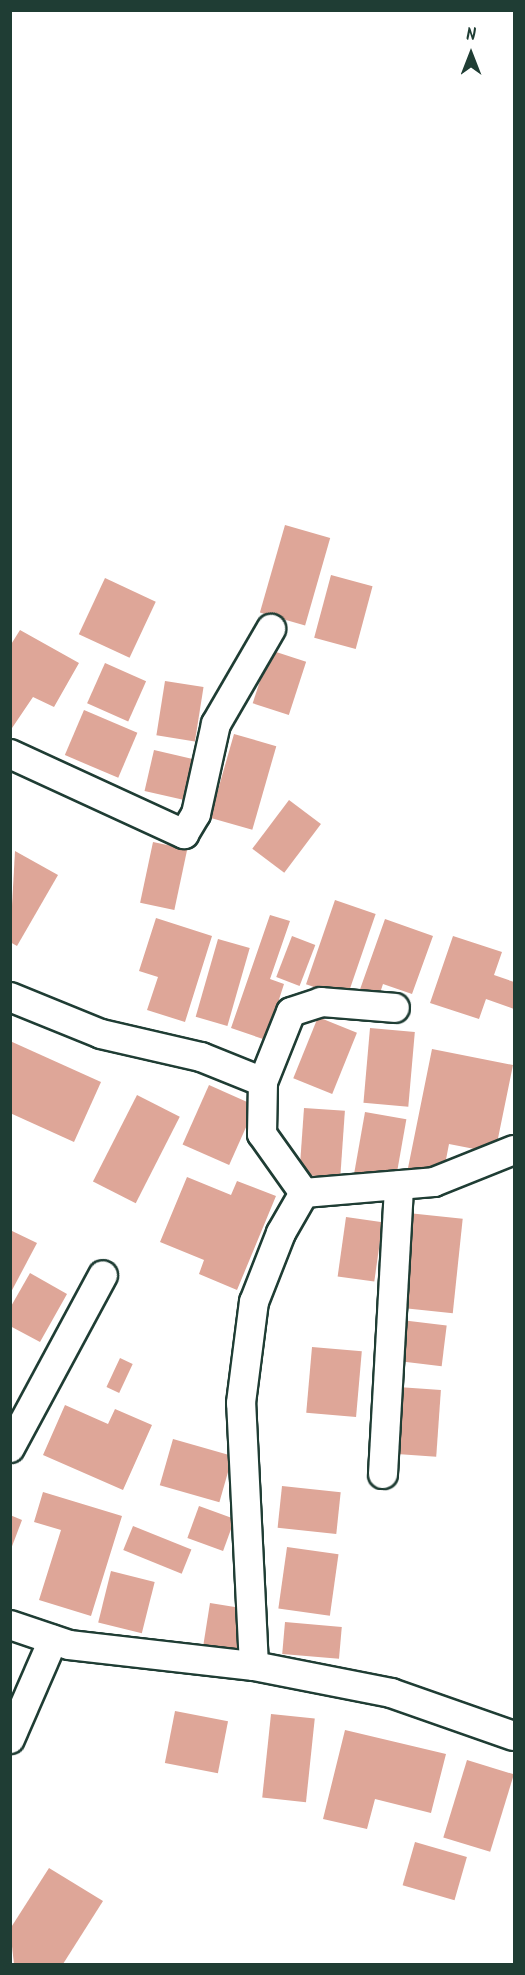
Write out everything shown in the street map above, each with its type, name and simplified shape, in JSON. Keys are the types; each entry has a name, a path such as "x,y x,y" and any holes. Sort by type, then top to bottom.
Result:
{"street":[{"path":"10,754 184,834 196,814 216,724 271,629"},
{"path":"10,997 101,1034 201,1057 263,1082"},
{"path":"304,1193 262,1134 263,1082 291,1012 321,1002 395,1008"},
{"path":"304,1193 399,1185 463,1174 514,1150"},
{"path":"383,1474 399,1185"},
{"path":"254,1666 241,1403 254,1302 281,1233 304,1193"},
{"path":"10,1448 103,1275"},
{"path":"10,1625 53,1640 254,1666 391,1693 514,1736"},
{"path":"10,1739 53,1640"}],"building":[{"path":"285,525 330,538 305,625 260,612"},
{"path":"331,575 373,586 356,649 314,638"},
{"path":"105,578 156,602 130,658 79,634"},
{"path":"20,630 79,663 54,707 33,697 10,731 10,646"},
{"path":"270,650 306,662 289,715 253,703"},
{"path":"105,663 146,681 128,721 87,703"},
{"path":"165,681 204,687 195,741 156,735"},
{"path":"84,710 137,733 118,778 65,755"},
{"path":"234,734 276,746 252,830 210,818"},
{"path":"154,750 196,760 186,801 145,791"},
{"path":"289,800 321,824 284,873 252,849"},
{"path":"153,842 187,849 174,910 140,903"},
{"path":"15,851 58,875 17,946 10,942"},
{"path":"335,900 376,914 347,998 306,984"},
{"path":"270,915 290,921 270,979 284,984 266,1040 231,1028"},
{"path":"156,918 212,936 185,1022 147,1010 158,977 139,971"},
{"path":"385,919 433,936 412,994 383,984 377,1002 358,995"},
{"path":"292,936 315,945 300,986 276,977"},
{"path":"453,936 502,952 494,975 514,982 514,1009 486,999 479,1019 430,1003"},
{"path":"218,939 250,948 227,1026 196,1017"},
{"path":"318,1017 357,1033 332,1094 293,1078"},
{"path":"370,1028 415,1032 408,1107 363,1103"},
{"path":"10,1041 101,1082 74,1142 10,1113"},
{"path":"432,1049 513,1065 495,1153 449,1144 443,1175 408,1168"},
{"path":"209,1085 256,1106 229,1165 183,1144"},
{"path":"137,1095 180,1117 136,1203 93,1181"},
{"path":"304,1108 345,1111 340,1178 299,1175"},
{"path":"365,1112 406,1119 395,1182 354,1175"},
{"path":"187,1177 231,1195 237,1181 276,1196 237,1290 199,1274 204,1260 160,1242"},
{"path":"408,1213 463,1219 453,1313 398,1307"},
{"path":"346,1217 383,1222 374,1282 338,1276"},
{"path":"10,1230 37,1243 10,1294"},
{"path":"30,1273 67,1294 40,1342 10,1326 10,1308"},
{"path":"401,1320 447,1326 442,1366 396,1361"},
{"path":"312,1347 362,1351 356,1417 306,1413"},
{"path":"120,1358 133,1364 119,1393 106,1387"},
{"path":"398,1387 441,1390 436,1457 393,1454"},
{"path":"65,1405 108,1424 115,1409 152,1425 123,1490 43,1455"},
{"path":"173,1439 233,1456 219,1502 160,1485"},
{"path":"282,1486 341,1492 336,1534 278,1528"},
{"path":"43,1492 122,1516 91,1616 39,1600 61,1530 34,1522"},
{"path":"199,1506 235,1519 223,1551 187,1538"},
{"path":"10,1515 22,1520 11,1549 10,1549"},
{"path":"133,1526 191,1550 182,1574 123,1550"},
{"path":"287,1547 338,1554 330,1616 278,1608"},
{"path":"111,1571 155,1582 142,1633 98,1622"},
{"path":"210,1603 246,1609 238,1655 203,1649"},
{"path":"285,1622 342,1627 339,1659 282,1654"},
{"path":"175,1711 228,1721 218,1773 165,1763"},
{"path":"271,1714 315,1719 306,1802 262,1798"},
{"path":"345,1730 446,1754 431,1813 375,1799 367,1829 323,1819"},
{"path":"467,1760 514,1774 490,1852 443,1837"},
{"path":"415,1842 467,1857 455,1900 403,1885"},
{"path":"49,1868 103,1901 63,1964 14,1964 10,1929"}]}
